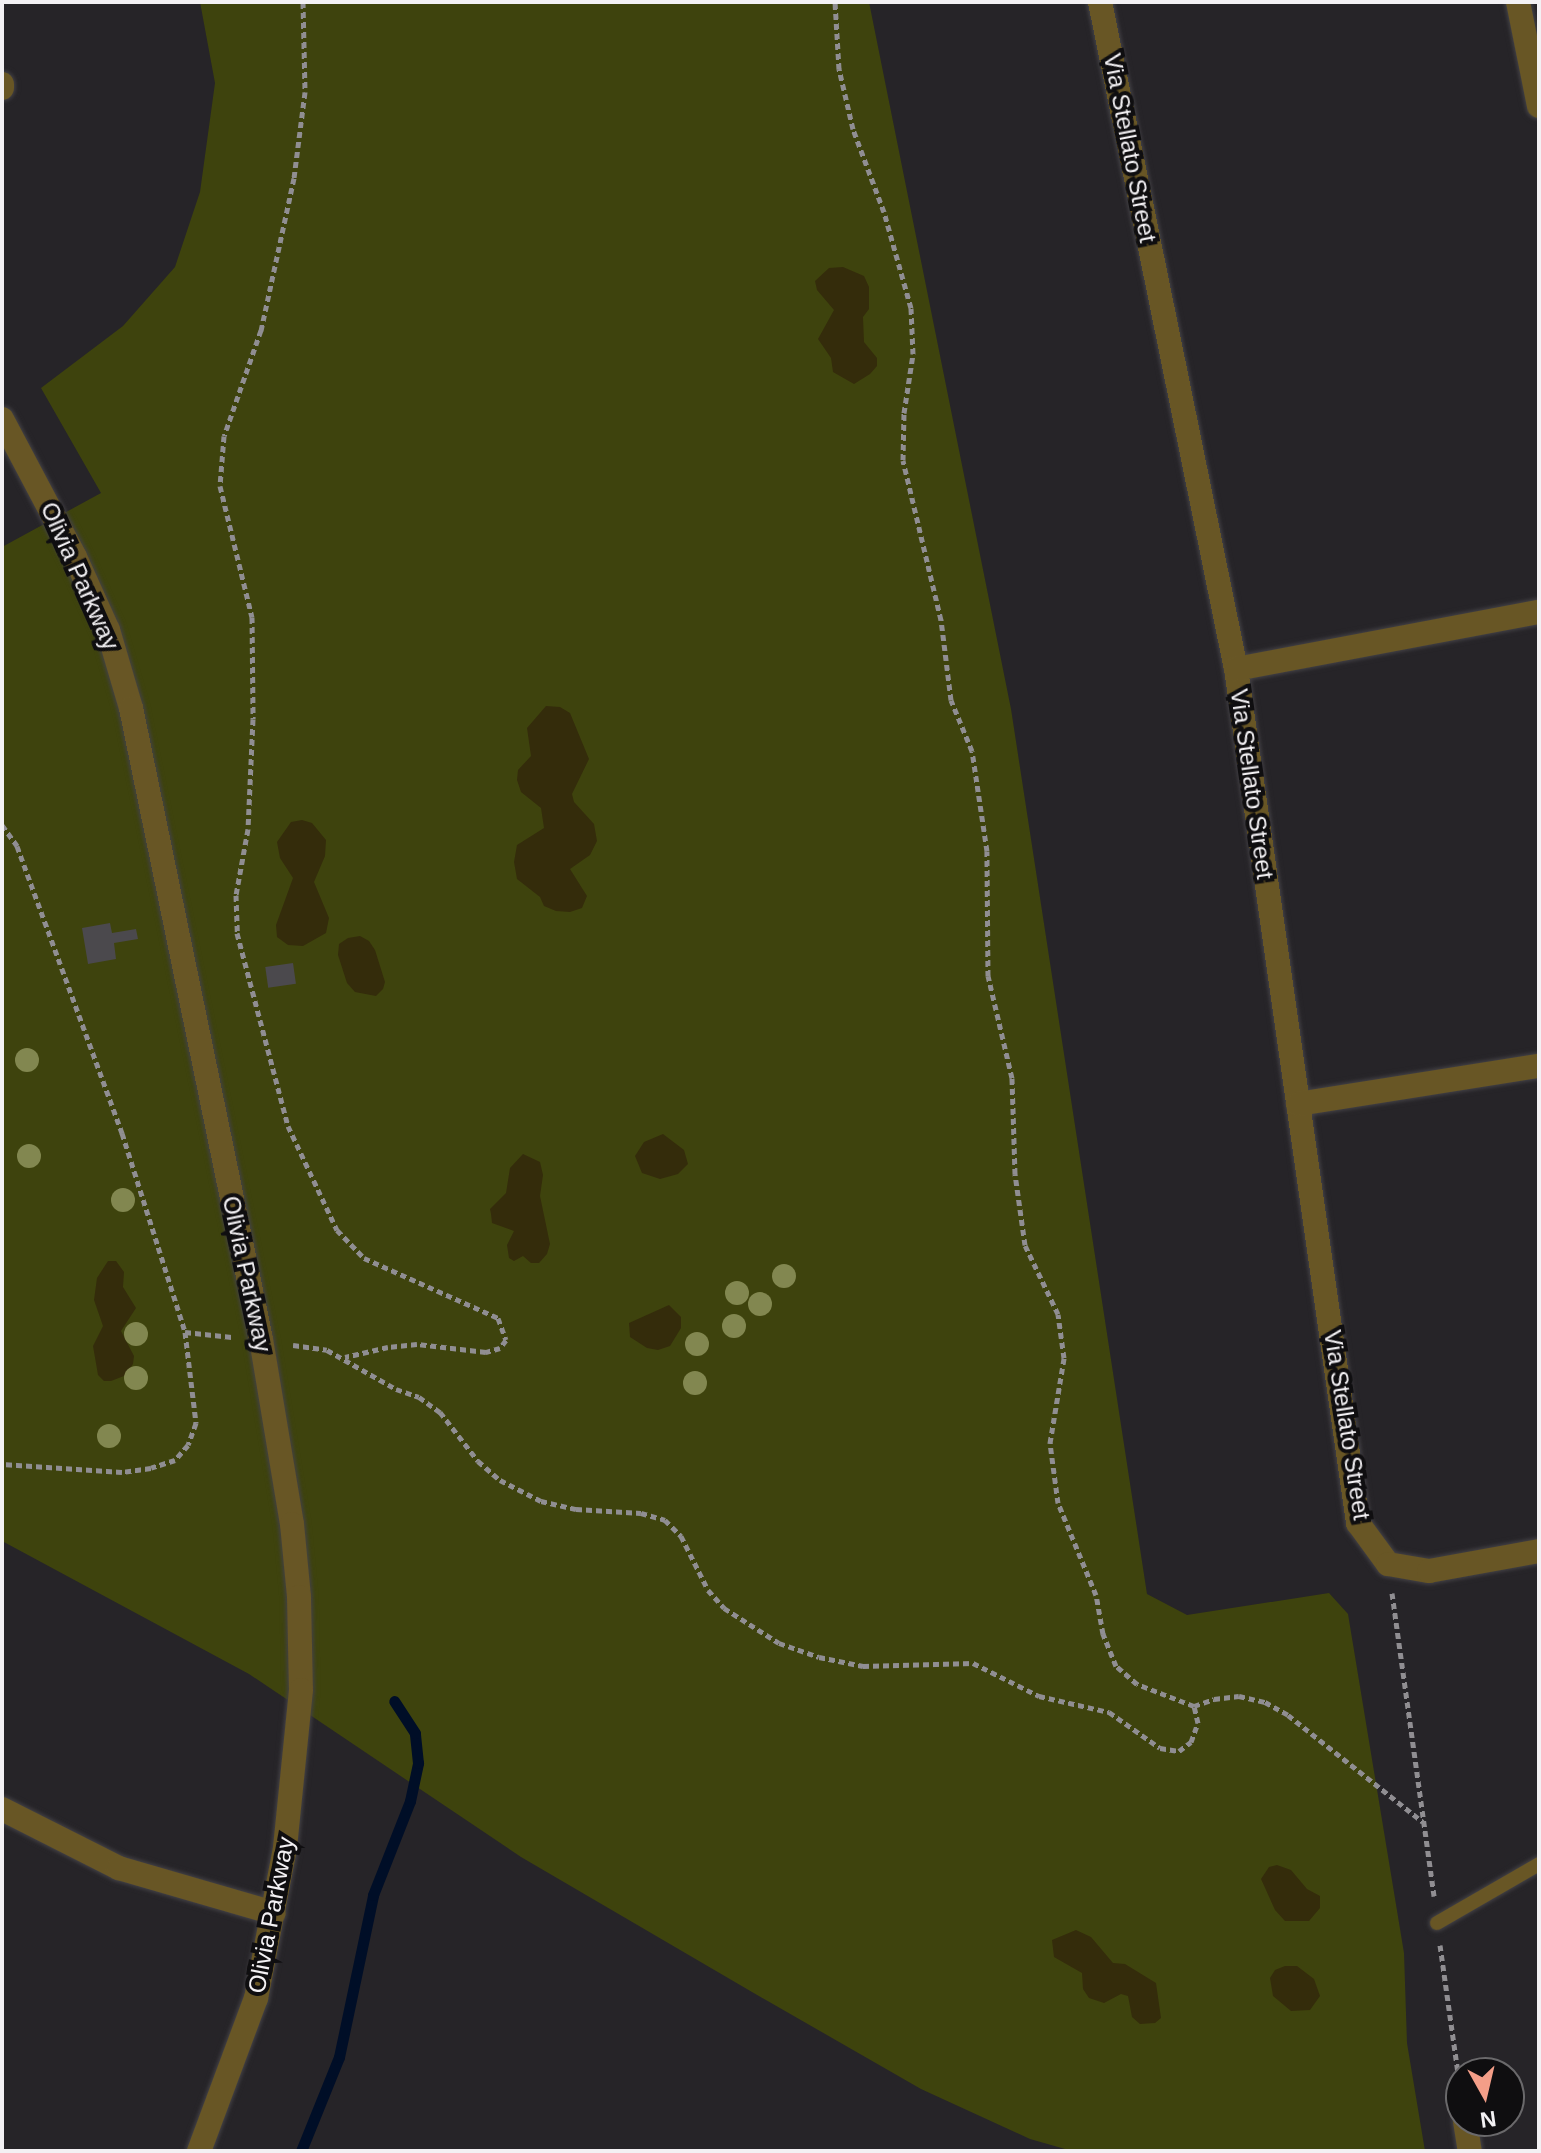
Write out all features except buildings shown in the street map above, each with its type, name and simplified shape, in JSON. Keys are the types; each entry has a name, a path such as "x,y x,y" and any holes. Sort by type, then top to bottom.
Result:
{"street":[{"name":"Via Stellato Street","path":"1100,2 1236,669 1358,1523 1388,1564 1429,1571 1539,1551"},
{"path":"1518,2 1539,106"},
{"name":"Olivia Parkway","path":"2,419 75,557 108,630 131,708 275,1411 299,1597 301,1690 295,1769 274,1913 256,1998 199,2151"},
{"path":"1236,669 1539,612"},
{"path":"1298,1104 1539,1066"},
{"path":"2,1809 119,1868 274,1913"}],"lane":[{"path":"1437,1923 1539,1864"}],"path":[{"path":"303,2 305,92 294,178 261,330 224,436 220,486 252,617 249,813 236,895 237,933 288,1126 337,1230 364,1258 498,1318 506,1340 500,1348 486,1352 417,1344 388,1347 344,1358 440,1412 478,1461 500,1480 553,1504 576,1509 641,1513 665,1520 681,1536 708,1590 724,1608 779,1643 819,1657 863,1666 973,1663 1039,1696 1109,1712 1160,1748 1179,1751 1191,1742 1198,1723 1194,1706"},
{"path":"835,2 839,69 853,129 884,212 911,308 913,354 904,413 903,460 941,620 951,700 972,751 987,851 988,976 1012,1078 1015,1174 1025,1245 1058,1314 1064,1358 1050,1443 1058,1503 1096,1595 1103,1634 1116,1666 1137,1684 1194,1706 1214,1699 1239,1696 1265,1702 1288,1715 1424,1822"},
{"path":"2,825 17,846 122,1133 185,1332 196,1423 188,1445 175,1460 151,1468 122,1472 2,1464"},
{"path":"1396,1622 1456,2057"}],"green space":[{"path":"200,2 869,2 1011,709 1147,1594 1187,1615 1329,1593 1348,1614 1404,1953 1407,2043 1425,2151 1072,2151 1030,2139 921,2089 752,1992 521,1857 249,1674 2,1541 2,547 101,493 41,388 123,326 175,267 200,192 215,83"}],"sand":[{"path":"843,267 864,276 869,287 869,309 863,317 864,342 877,358 877,366 870,374 854,384 833,372 831,358 818,339 834,310 817,290 815,281 829,268"},
{"path":"546,706 560,707 570,713 589,759 572,794 574,802 594,824 597,841 590,855 570,869 587,896 582,908 570,912 544,906 540,897 517,879 514,862 517,845 544,828 541,808 521,792 517,780 518,770 531,756 527,728"},
{"path":"302,820 312,823 326,840 325,856 314,882 329,918 326,933 303,946 288,945 277,937 276,925 293,878 280,858 277,842 291,822"},
{"path":"360,936 369,941 375,950 385,982 376,996 355,992 347,983 338,955 339,944 348,938"},
{"path":"663,1134 684,1150 688,1164 678,1174 660,1179 642,1173 635,1156 644,1142"},
{"path":"523,1154 540,1162 543,1175 540,1196 550,1244 547,1254 539,1263 531,1263 523,1256 514,1261 509,1258 507,1245 514,1231 492,1223 490,1209 506,1193 510,1168"},
{"path":"108,1261 116,1261 124,1272 123,1287 136,1308 121,1331 134,1356 133,1364 124,1376 104,1381 98,1375 93,1346 103,1326 94,1300 97,1278"},
{"path":"669,1305 681,1317 681,1328 670,1346 658,1350 647,1348 630,1337 629,1323"},
{"path":"1277,1865 1291,1870 1307,1889 1320,1896 1320,1908 1309,1921 1285,1921 1275,1910 1261,1879 1269,1867"},
{"path":"1076,1930 1091,1937 1113,1963 1125,1964 1156,1983 1161,2018 1155,2023 1140,2024 1132,2017 1128,1996 1121,1994 1104,2003 1089,1998 1083,1989 1082,1973 1054,1957 1052,1940"},
{"path":"1297,1966 1314,1979 1320,1996 1310,2010 1291,2011 1273,1996 1270,1978 1275,1970"}],"waterway":[{"path":"301,2151 339,2057 373,1895 410,1801 418,1763 415,1733 394,1701"}]}
